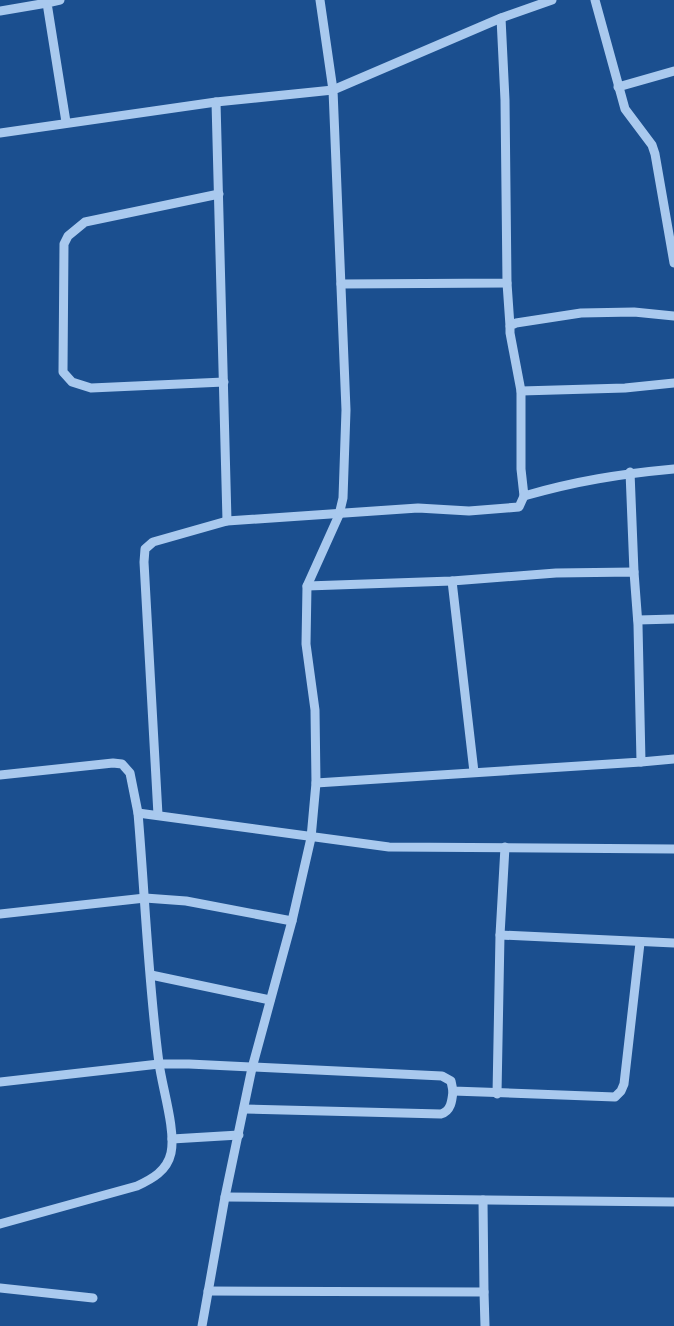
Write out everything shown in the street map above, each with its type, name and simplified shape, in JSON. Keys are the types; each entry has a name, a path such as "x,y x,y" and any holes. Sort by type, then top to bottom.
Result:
{"street":[{"path":"0,11 60,0"},
{"path":"202,1326 225,1197 252,1068 292,921 311,838 316,783 315,710 306,644 307,586 339,515 343,498 346,410 333,90 320,0"},
{"path":"0,133 66,122 216,102 333,90 501,18 526,4 552,0"},
{"path":"595,0 625,110 652,145 656,154 674,263"},
{"path":"47,2 66,122"},
{"path":"158,816 144,562 145,549 153,542 228,521 339,515 418,508 470,511 519,507 524,496 521,469 521,391 510,326 507,283 505,100 501,18"},
{"path":"618,87 674,71"},
{"path":"216,102 228,521"},
{"path":"219,194 84,222 68,236 64,244 63,372 72,382 91,388 224,382"},
{"path":"341,284 507,283"},
{"path":"510,326 581,313 634,312 674,316"},
{"path":"521,391 624,388 674,383"},
{"path":"524,496 574,482 630,472 674,469"},
{"path":"630,472 638,620 641,762"},
{"path":"307,586 452,581 556,573 634,572"},
{"path":"452,581 474,772"},
{"path":"638,620 674,618"},
{"path":"316,783 674,759"},
{"path":"0,775 104,764 122,764 130,773 138,812 150,975 159,1064 172,1139 171,1154 163,1170 152,1179 137,1186 0,1224"},
{"path":"138,812 311,838 390,847 674,849"},
{"path":"498,1094 500,935 505,847"},
{"path":"0,914 145,898 186,901 292,921"},
{"path":"500,935 674,944"},
{"path":"453,1092 615,1097 622,1091 624,1084 640,942"},
{"path":"150,975 270,1000"},
{"path":"0,1082 159,1064 442,1076 451,1081 453,1092 451,1105 445,1113 441,1114 244,1109"},
{"path":"172,1139 239,1135"},
{"path":"225,1197 674,1202"},
{"path":"483,1200 485,1326"},
{"path":"0,1288 94,1298"},
{"path":"208,1291 484,1292"}]}
